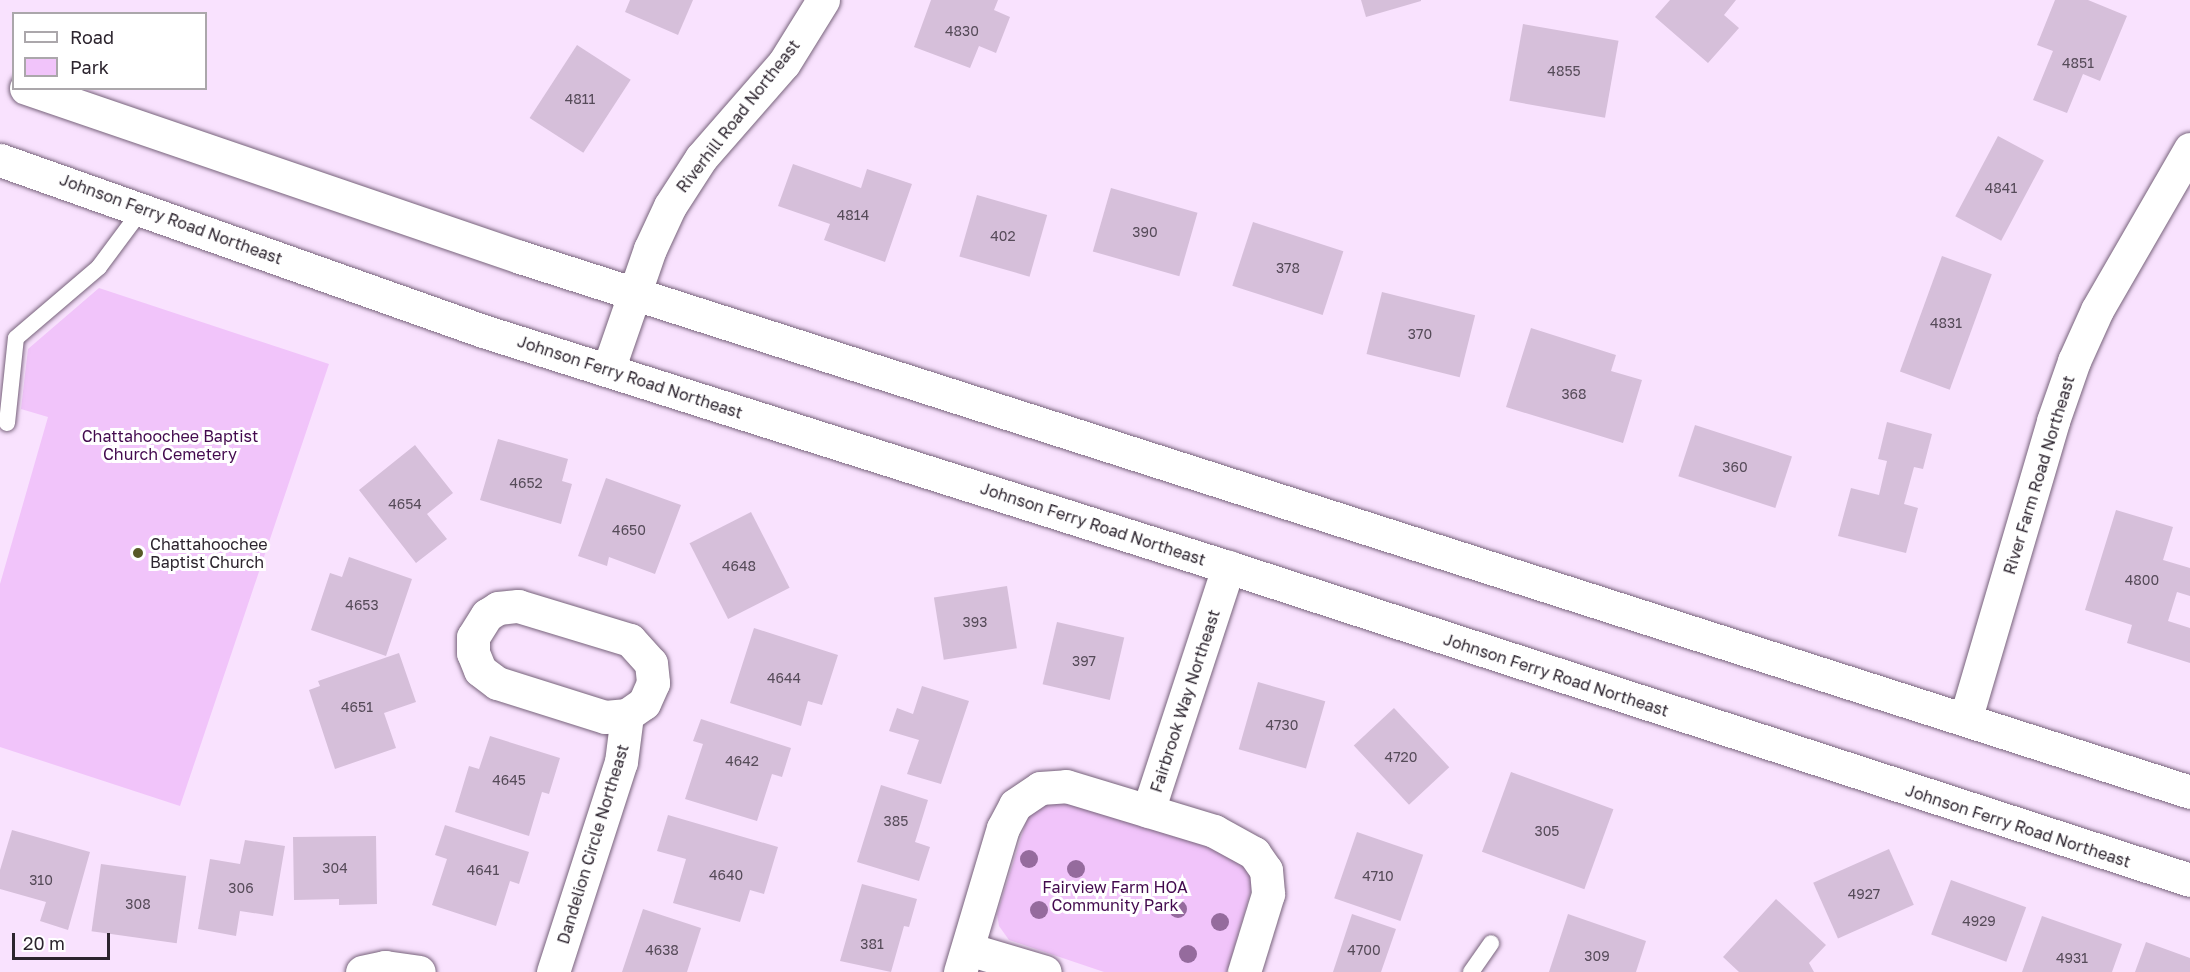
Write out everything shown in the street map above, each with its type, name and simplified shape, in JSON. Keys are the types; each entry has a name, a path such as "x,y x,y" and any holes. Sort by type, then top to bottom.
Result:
{"main road":[{"name":"Riverhill Road Northeast","path":"608,370 634,294 670,206 701,158 784,63 824,0"},
{"path":"32,90 634,294 1966,717 2190,792"},
{"name":"River Farm Road Northeast","path":"1966,717 2053,421 2074,361 2097,310 2190,149"},
{"name":"Johnson Ferry Road Northeast","path":"0,160 483,331 1228,567 2190,880"},
{"name":"Fairbrook Way Northeast","path":"1228,567 1148,811 1237,841 1254,853 1266,870 1268,894 1244,972"},
{"path":"518,606 630,640 644,651 651,663 652,683 644,703 627,715 605,717 497,683 480,670 473,653 473,637 487,615 498,608 518,606"},
{"name":"Dandelion Circle Northeast","path":"553,972 621,762 627,715"},
{"path":"1045,972 964,960 1003,828 1015,806 1028,794 1040,788 1066,786 1148,811"},
{"path":"362,972 385,967 419,972"}],"lane":[{"path":"7,423 16,338 99,267 142,209"},
{"path":"1471,972 1491,943"}],"green space":[{"name":"Chattahoochee Baptist Church Cemetery","path":"99,288 329,364 180,806 0,747 0,584 48,417 21,409 28,349"},
{"name":"Fairview Farm HOA Community Park","path":"1061,800 1211,845 1250,871 1252,887 1227,972 1104,972 1009,940 999,926 997,914 1026,822 1034,808 1044,802"}],"building":[{"path":"630,0 693,0 678,35 625,12"},
{"path":"931,0 998,0 994,10 1010,17 996,53 979,46 970,68 914,47"},
{"path":"1361,0 1421,0 1421,1 1366,17"},
{"path":"1670,0 1736,0 1724,15 1739,28 1708,63 1655,17"},
{"path":"2055,0 2088,0 2127,16 2100,81 2083,74 2067,113 2033,100 2053,51 2037,45"},
{"path":"1523,24 1619,41 1605,118 1509,101"},
{"path":"577,45 631,80 583,153 530,118"},
{"path":"1998,136 2044,160 2001,241 1955,216"},
{"path":"793,164 861,188 867,169 912,184 885,262 824,240 830,224 778,206"},
{"path":"1111,188 1198,213 1179,276 1093,251"},
{"path":"977,195 1047,215 1030,277 959,257"},
{"path":"1253,222 1343,251 1323,315 1232,286"},
{"path":"1942,256 1992,274 1950,390 1900,372"},
{"path":"1382,292 1475,315 1460,377 1367,354"},
{"path":"1531,328 1616,355 1611,371 1642,380 1623,443 1506,407"},
{"path":"1887,422 1932,434 1923,469 1914,467 1904,504 1918,508 1906,553 1838,536 1851,488 1879,495 1887,461 1878,459"},
{"path":"1695,425 1792,457 1775,508 1678,476"},
{"path":"498,439 568,459 562,481 572,484 561,524 480,500"},
{"path":"415,445 453,493 427,514 447,539 416,563 359,490"},
{"path":"606,478 681,505 655,574 609,557 607,566 578,556"},
{"path":"2116,510 2173,527 2163,560 2190,568 2190,596 2177,592 2168,621 2190,628 2190,663 2127,643 2132,625 2085,610"},
{"path":"751,512 790,588 728,619 690,543"},
{"path":"349,557 412,579 386,656 311,630 330,573 342,577"},
{"path":"1007,586 1017,648 944,660 934,598"},
{"path":"1057,622 1124,638 1110,700 1043,684"},
{"path":"754,628 838,655 822,705 808,701 801,726 730,703"},
{"path":"399,653 416,702 384,713 396,748 335,769 309,690 320,686 318,681"},
{"path":"1258,682 1325,701 1306,769 1239,749"},
{"path":"922,686 969,701 941,784 907,774 919,740 889,731 897,708 913,714"},
{"path":"1394,708 1449,767 1409,805 1354,746"},
{"path":"701,719 791,748 782,777 772,774 757,821 685,799 703,744 693,741"},
{"path":"490,736 560,758 549,794 542,792 529,836 455,812 469,766 479,769"},
{"path":"1511,772 1613,809 1584,889 1482,852"},
{"path":"881,785 928,800 915,842 930,847 919,881 857,862"},
{"path":"668,815 778,847 764,894 750,890 740,922 673,903 686,859 657,851"},
{"path":"445,825 529,852 519,884 510,881 496,926 432,905 447,859 435,855"},
{"path":"12,830 90,852 68,930 40,921 46,902 0,889 0,870"},
{"path":"1357,832 1423,855 1400,921 1334,898"},
{"path":"376,836 377,904 339,905 339,899 294,900 293,837"},
{"path":"245,840 285,846 273,916 240,911 236,936 198,929 210,859 240,864"},
{"path":"1889,849 1914,905 1838,938 1813,883"},
{"path":"101,864 186,876 177,943 92,931"},
{"path":"1951,880 2026,907 2006,962 1931,935"},
{"path":"862,884 917,899 909,927 904,926 891,972 840,961"},
{"path":"1776,899 1826,945 1809,963 1814,972 1739,972 1723,957"},
{"path":"643,909 701,928 687,972 622,972"},
{"path":"1352,914 1396,929 1381,972 1333,972"},
{"path":"1568,914 1646,941 1636,972 1549,972"},
{"path":"2042,916 2122,944 2112,972 2022,972"},
{"path":"2146,942 2190,958 2190,972 2135,972"}],"place":[{"name":"Chattahoochee Baptist Church","path":"138,553"}]}
